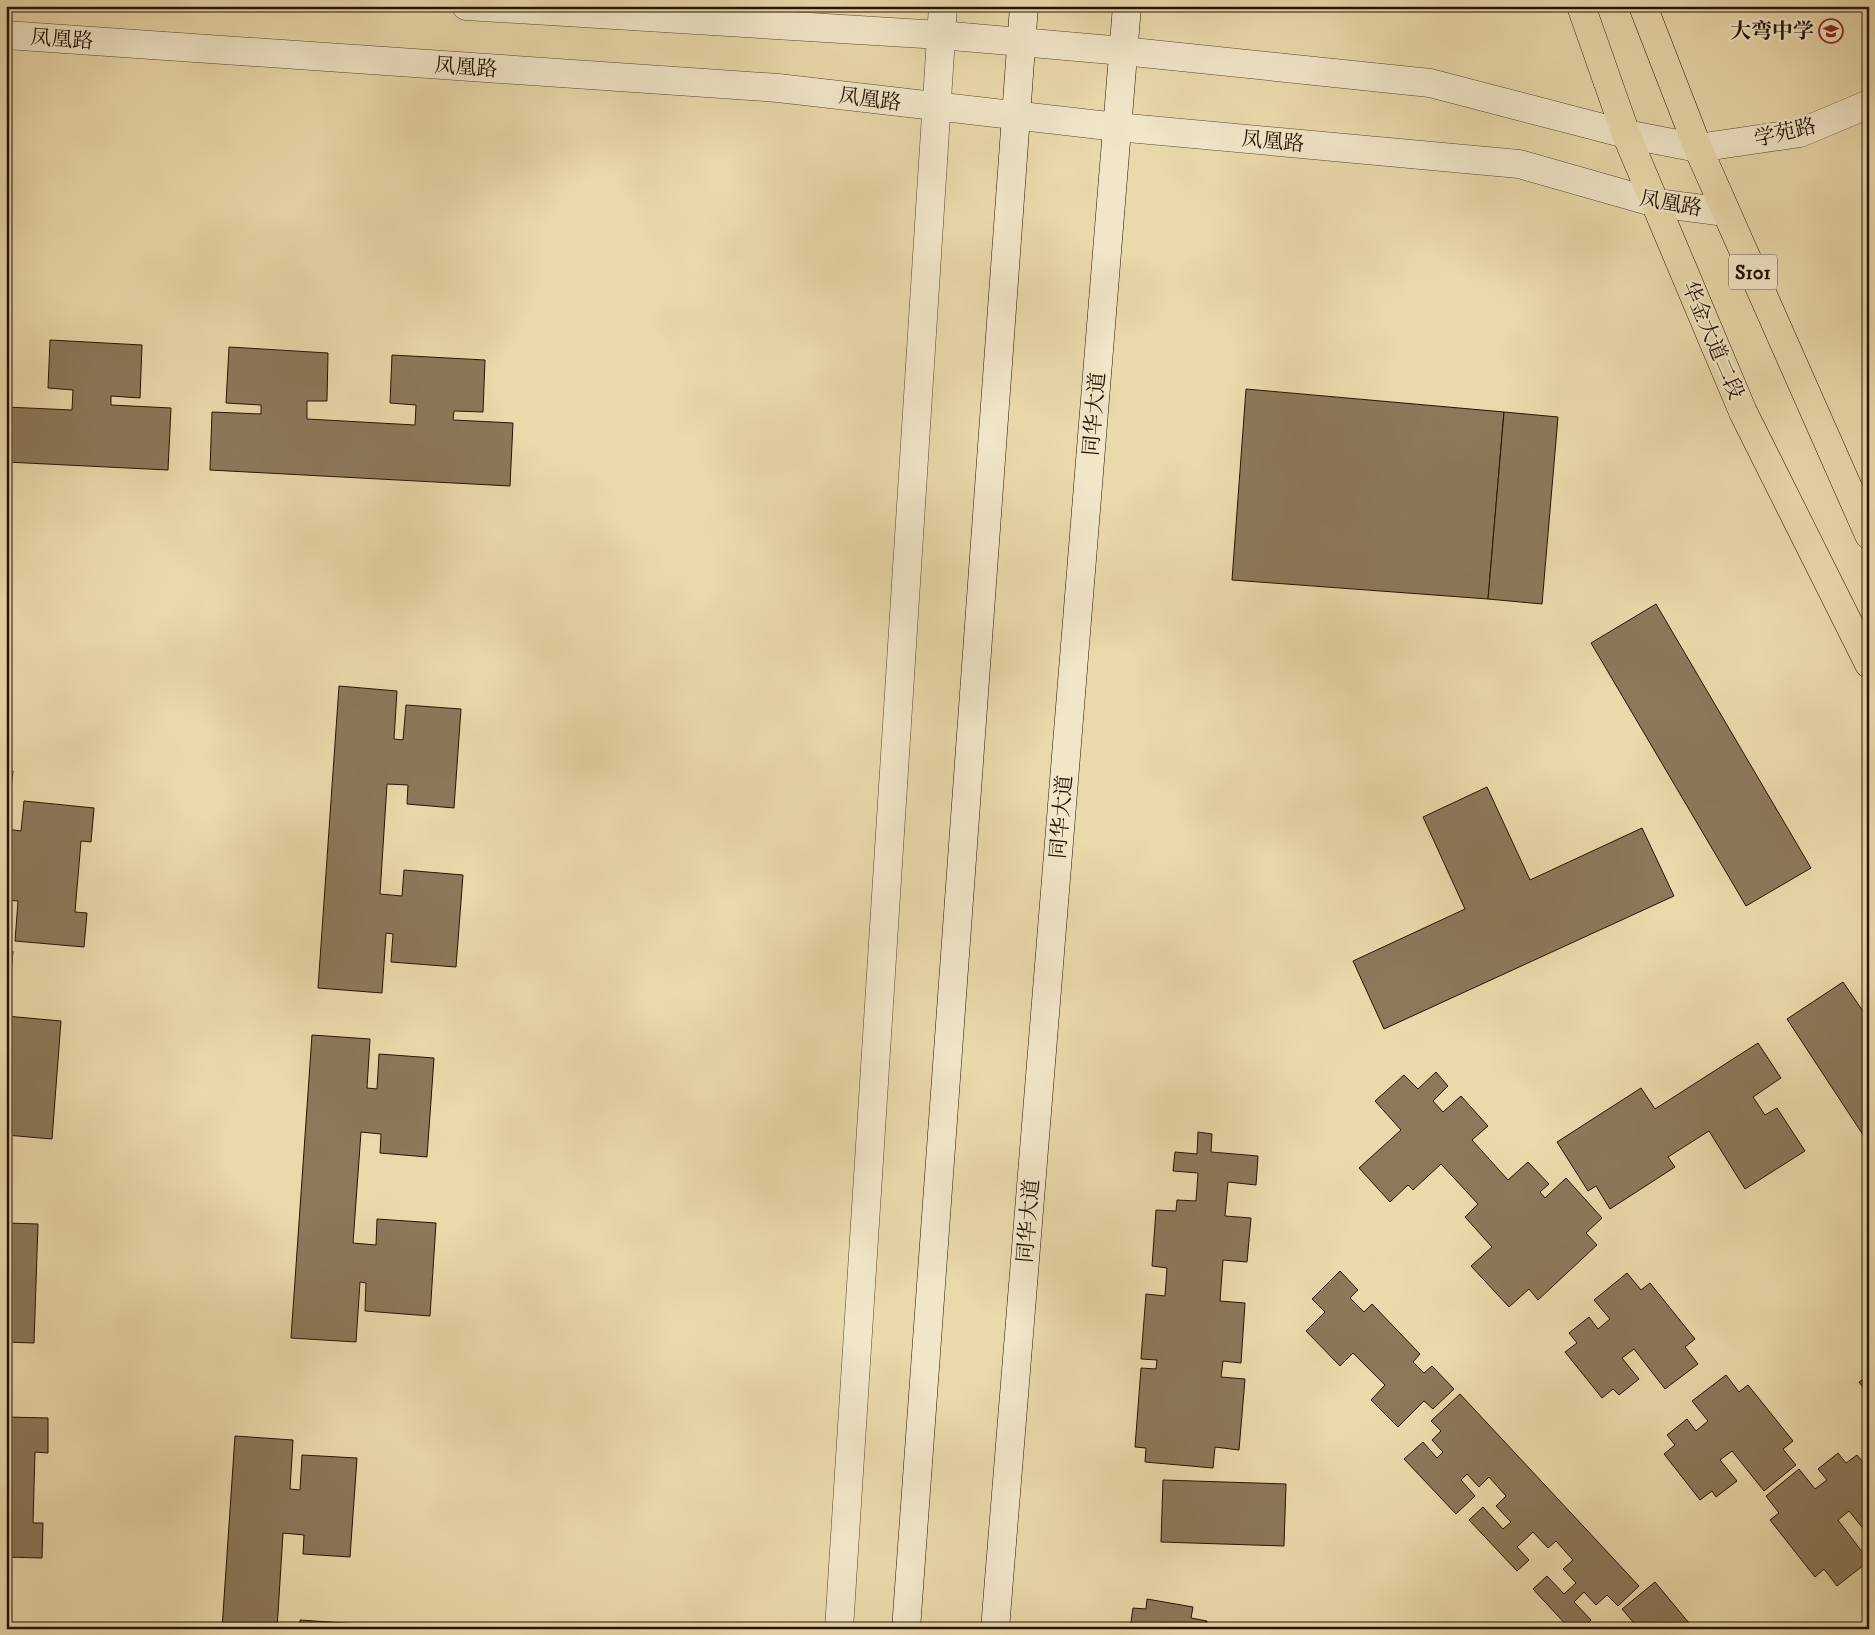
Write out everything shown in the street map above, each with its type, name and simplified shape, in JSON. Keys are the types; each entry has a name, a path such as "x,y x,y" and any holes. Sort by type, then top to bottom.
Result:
{"main road":[{"name":"华金大道二段","path":"1581,6 1626,134 1743,412 1869,664"},
{"name":"S101","path":"1643,6 1698,148 1869,536"}],"street":[{"path":"466,6 940,35 1123,51 1430,83 1626,134 1698,148"},
{"path":"840,1629 943,6"},
{"path":"906,1629 1024,6"},
{"name":"同华大道","path":"995,1629 1127,6"},
{"name":"凤凰路","path":"6,35 778,88 1117,128 1519,164 1656,203 1726,212"},
{"name":"学苑路","path":"1698,148 1800,132 1869,104"}],"building":[{"path":"50,340 142,345 140,398 111,396 111,405 171,408 168,470 6,462 6,407 72,410 73,390 48,388"},
{"path":"229,347 328,353 327,401 307,401 307,419 415,425 416,405 390,403 392,355 485,360 483,412 454,411 453,420 513,423 510,486 210,470 212,412 261,414 261,405 226,403"},
{"path":"1246,389 1504,412 1488,599 1232,580"},
{"path":"1504,412 1558,417 1542,604 1488,599"},
{"path":"1656,604 1811,868 1746,906 1591,643"},
{"path":"339,686 397,691 394,739 403,740 406,705 461,709 454,808 407,804 408,785 387,784 380,894 402,896 404,870 463,875 456,967 391,962 393,934 386,933 382,993 318,988"},
{"path":"6,770 13,771 7,829 21,831 24,801 94,808 91,842 81,841 75,912 87,913 84,947 15,941 18,901 6,900"},
{"path":"1487,787 1530,880 1642,828 1674,896 1384,1029 1353,961 1465,909 1423,817"},
{"path":"6,951 13,951 10,987 6,987"},
{"path":"1843,982 1869,1020 1869,1144 1787,1019"},
{"path":"6,1016 61,1021 52,1139 6,1135"},
{"path":"312,1035 370,1039 367,1088 377,1089 379,1054 434,1058 427,1157 380,1153 381,1134 361,1132 353,1243 376,1245 377,1219 436,1223 430,1316 365,1311 366,1283 360,1282 356,1342 291,1338"},
{"path":"1758,1043 1781,1078 1753,1097 1765,1115 1777,1108 1805,1151 1745,1189 1709,1131 1668,1157 1675,1167 1610,1209 1596,1186 1588,1191 1557,1142 1641,1088 1655,1109"},
{"path":"1436,1072 1448,1086 1433,1101 1443,1112 1461,1096 1488,1126 1472,1140 1508,1180 1528,1162 1549,1184 1540,1192 1545,1198 1566,1178 1602,1218 1586,1233 1597,1245 1538,1300 1529,1289 1509,1307 1471,1266 1492,1247 1465,1217 1478,1204 1441,1164 1413,1190 1408,1185 1390,1202 1359,1168 1401,1130 1375,1101 1404,1075 1418,1089"},
{"path":"1198,1132 1212,1134 1211,1152 1258,1156 1256,1185 1228,1182 1225,1216 1251,1218 1247,1262 1223,1260 1220,1301 1245,1303 1241,1363 1223,1361 1221,1377 1245,1379 1239,1450 1215,1447 1213,1468 1145,1462 1146,1448 1135,1447 1141,1368 1156,1369 1157,1360 1141,1359 1146,1294 1165,1296 1167,1268 1152,1266 1156,1210 1176,1211 1177,1200 1196,1201 1198,1173 1173,1171 1175,1152 1197,1154"},
{"path":"6,1223 38,1224 34,1343 6,1342"},
{"path":"1340,1271 1358,1290 1350,1298 1364,1312 1372,1304 1420,1354 1413,1362 1424,1373 1432,1366 1454,1389 1433,1409 1424,1401 1398,1427 1371,1400 1385,1385 1353,1353 1340,1366 1306,1331 1325,1312 1312,1299"},
{"path":"1627,1273 1641,1290 1650,1283 1695,1339 1685,1347 1698,1364 1665,1389 1634,1349 1622,1358 1639,1379 1619,1395 1613,1389 1602,1398 1565,1352 1577,1343 1569,1333 1589,1317 1598,1329 1610,1319 1594,1300"},
{"path":"1726,1375 1739,1392 1748,1385 1793,1441 1783,1449 1796,1465 1764,1491 1732,1451 1720,1460 1737,1481 1716,1497 1712,1491 1700,1500 1664,1454 1675,1445 1667,1435 1687,1419 1696,1431 1708,1421 1692,1401"},
{"path":"1869,1376 1869,1396 1859,1382"},
{"path":"1460,1394 1639,1586 1618,1606 1607,1595 1596,1605 1584,1592 1574,1602 1591,1620 1582,1629 1570,1629 1533,1589 1547,1576 1564,1594 1576,1583 1563,1569 1573,1560 1556,1541 1548,1548 1533,1532 1517,1547 1529,1560 1517,1571 1469,1520 1483,1507 1503,1529 1511,1522 1496,1506 1506,1496 1489,1477 1479,1487 1467,1474 1461,1480 1475,1496 1456,1514 1404,1459 1423,1442 1437,1458 1443,1452 1432,1440 1441,1431 1431,1421"},
{"path":"6,1417 48,1418 48,1453 35,1452 33,1523 43,1523 42,1558 6,1557"},
{"path":"235,1436 293,1440 290,1489 300,1490 302,1455 357,1458 350,1557 303,1554 304,1535 283,1533 277,1629 222,1629"},
{"path":"1838,1453 1846,1463 1857,1455 1869,1469 1869,1529 1866,1532 1849,1511 1838,1520 1869,1561 1837,1586 1824,1569 1815,1577 1770,1520 1779,1513 1766,1496 1799,1469 1815,1489 1827,1480 1818,1469"},
{"path":"1163,1480 1286,1484 1284,1546 1161,1542"},
{"path":"1655,1582 1694,1629 1639,1629 1622,1609"},
{"path":"1147,1599 1193,1607 1191,1618 1207,1621 1206,1629 1130,1629 1133,1608 1146,1609"},
{"path":"300,1620 359,1624 359,1629 300,1629"}],"place":[{"name":"大弯中学","path":"1831,31"}]}
